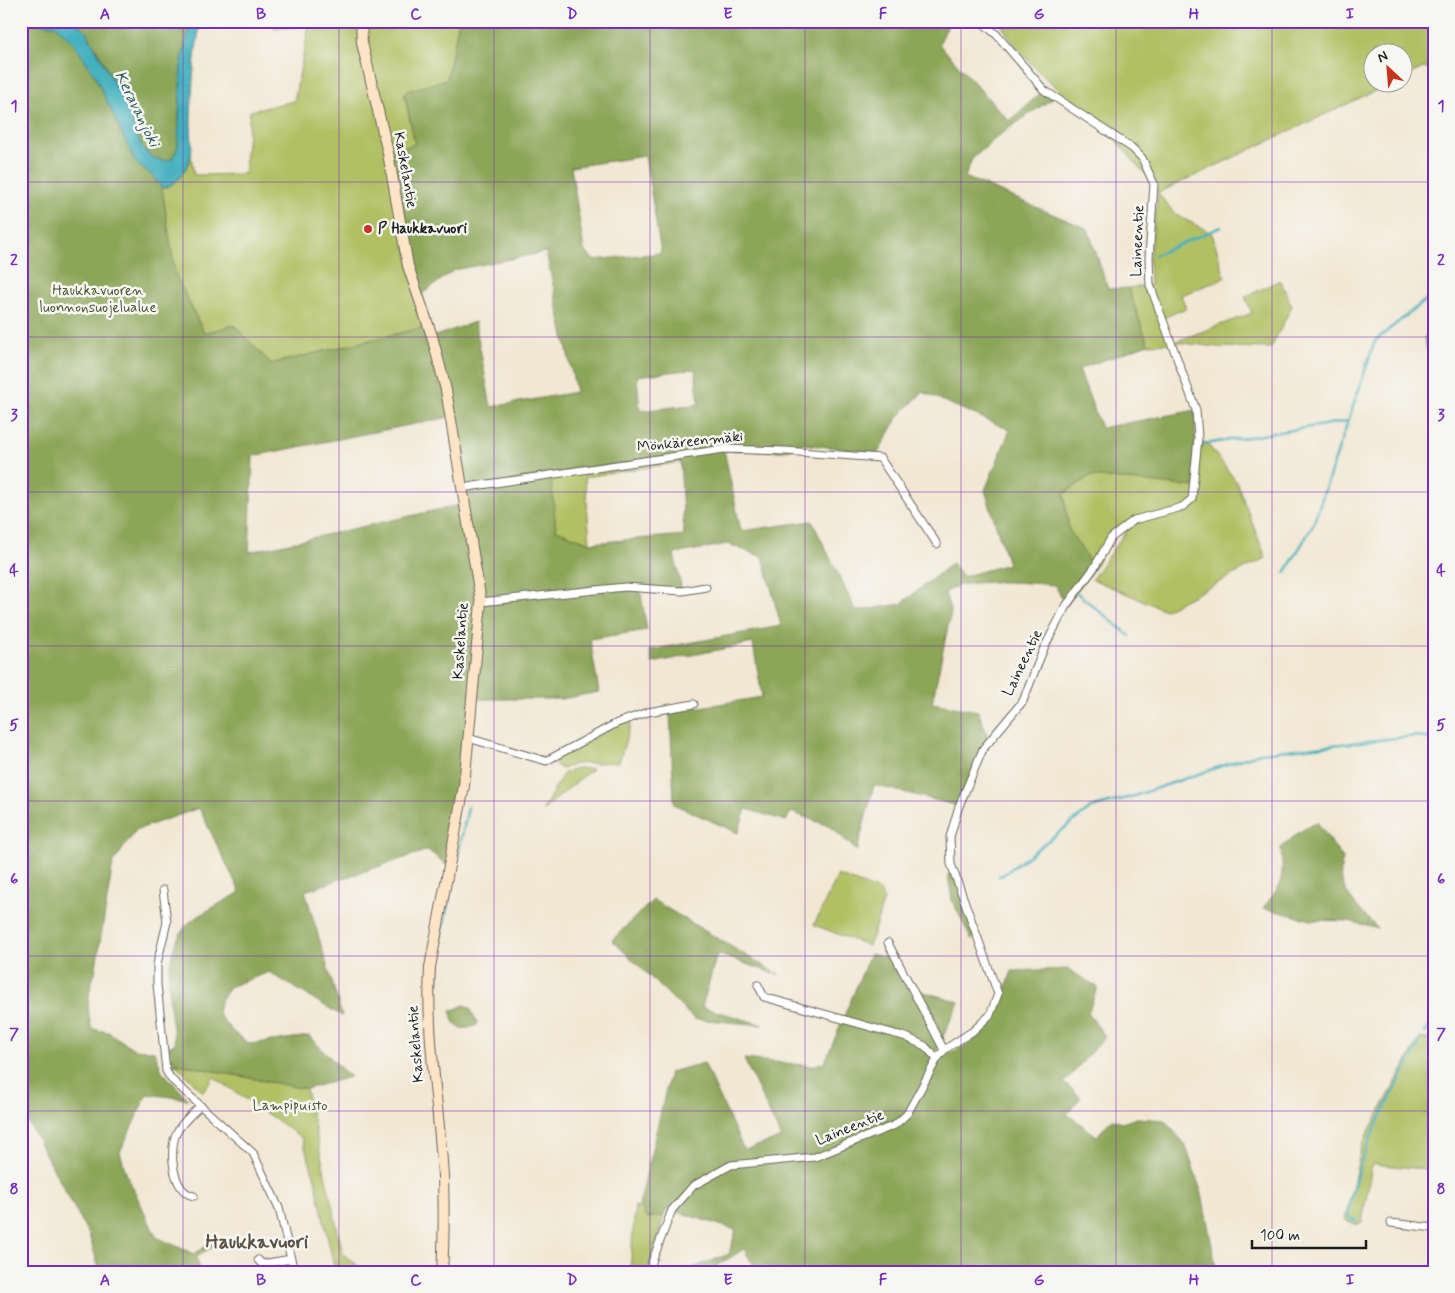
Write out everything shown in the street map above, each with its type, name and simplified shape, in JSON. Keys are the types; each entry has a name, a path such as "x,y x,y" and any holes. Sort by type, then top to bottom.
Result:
{"street":[{"name":"Kaskelantie","path":"360,21 362,43 388,153 408,266 432,336 446,390 481,602 464,786 430,967 428,997 443,1176 444,1238 442,1272"},
{"name":"Laineentie","path":"648,1272 672,1210 693,1186 730,1165 815,1157 886,1130 907,1114 936,1059 944,1050 973,1031 990,1015 998,994 951,864 950,837 963,798 983,749 1023,701 1044,648 1066,606 1094,568 1111,538 1134,520 1182,507 1192,499 1198,438 1196,410 1150,285 1149,258 1154,184 1149,170 1142,158 1132,148 1085,119 1044,90 997,35 981,21"},
{"name":"Mönkäreenmäki","path":"461,488 724,449 785,450 880,458 937,544"},
{"path":"481,602 626,587 682,590 706,587"},
{"path":"468,738 546,761 617,723 648,712 694,704"},
{"path":"163,890 167,922 157,964 157,984 164,1061 171,1079 253,1154 277,1203 294,1272"},
{"path":"888,943 944,1050"},
{"path":"758,985 764,997 906,1037 925,1046 936,1059"},
{"path":"194,1196 183,1192 176,1180 173,1147 177,1132 200,1106"},
{"path":"1391,1223 1434,1228"},
{"path":"258,1260 262,1264 291,1259"}],"green space":[{"path":"71,21 190,21 181,67 178,147 172,159 164,161 151,157 142,147 125,103 101,57 85,29"},
{"path":"275,21 459,21 447,79 404,93 415,144 388,153 429,326 270,364 234,325 204,333 175,274 162,188 168,187 177,180 184,171 191,155 194,175 244,174 250,111 294,101 309,26 274,29"},
{"name":"Haukkavuoren luonnonsuojelualue","path":"459,21 950,21 939,44 1009,121 1044,90 1053,98 1002,133 972,159 965,177 1088,229 1108,289 1128,288 1148,344 1079,369 1101,428 1196,410 1194,487 1090,476 1064,493 1069,530 1094,568 1066,606 1055,585 981,582 966,584 945,593 951,612 932,703 978,711 989,739 959,806 874,785 857,851 831,827 791,812 786,821 746,809 738,833 674,804 670,712 762,697 753,643 652,663 650,650 781,626 763,557 727,544 674,554 682,591 640,589 647,630 590,639 599,692 561,699 476,699 481,602 472,694 448,866 428,850 305,891 342,1016 269,972 229,987 220,1002 218,1014 234,1033 250,1044 309,1036 350,1077 306,1089 174,1063 168,1047 175,1044 169,984 172,954 177,940 189,923 240,892 199,808 136,830 113,863 95,973 89,993 88,1008 90,1022 92,1029 108,1032 134,1049 154,1051 162,1071 188,1099 147,1094 120,1152 126,1173 156,1237 194,1254 217,1239 219,1243 196,1257 201,1272 100,1272 89,1235 21,1109 21,28 30,24 55,25 74,43 95,76 136,163 152,175 162,188 175,274 204,333 234,325 271,364 429,326 432,337 475,322 491,407 576,392 546,252 454,270 417,298 388,153 415,144 404,92 447,79","holes":["645,156 661,253 594,260 584,250 571,167","695,369 699,404 640,411 637,376","923,392 1010,430 985,490 1008,564 962,577 952,563 901,604 856,611 812,521 741,531 724,450 785,451 802,444 878,453 899,416","450,417 464,504 249,552 253,456","680,456 684,535 590,543 556,530 551,474"]},
{"path":"999,21 1434,21 1434,74 1425,67 1412,74 1412,42 1362,42 1362,92 1373,92 1158,193 1154,184 1109,133 1132,148 1142,145 1136,145 1060,91 1043,76 1012,41"},
{"path":"1158,193 1176,215 1212,233 1225,278 1181,295 1186,308 1163,318 1171,343 1148,344 1128,288 1150,285 1149,258"},
{"path":"1280,280 1292,306 1271,348 1217,347 1174,342 1252,313 1245,297"},
{"path":"1434,321 1434,375 1424,339"},
{"path":"1206,442 1236,481 1266,558 1165,610 1092,579 1133,521 1111,538 1094,568 1069,530 1064,494 1090,476 1194,486 1199,445"},
{"path":"680,455 681,462 585,477 590,543 556,530 550,474"},
{"path":"632,720 619,762 575,764 562,769 551,762 618,725"},
{"path":"577,768 592,769 542,811 563,774"},
{"path":"1317,822 1343,859 1341,870 1345,889 1356,906 1378,929 1349,921 1311,920 1263,908 1275,893 1281,881 1281,848 1299,832"},
{"path":"954,873 978,937 971,939 952,900 948,875"},
{"path":"838,875 880,891 884,900 869,946 814,925"},
{"path":"653,900 779,975 717,954 702,1007 763,1025 694,1019 612,940"},
{"path":"870,954 897,960 912,995 921,991 959,1002 932,1060 966,1046 995,1018 1012,971 1067,969 1098,987 1088,1013 1105,1036 1064,1083 1081,1097 1067,1114 1097,1136 1112,1119 1122,1123 1137,1118 1164,1120 1185,1144 1202,1194 1217,1272 757,1272 744,1249 707,1272 682,1272 729,1254 736,1230 668,1209 664,1215 648,1218 644,1216 644,1210 639,1206 670,1072 704,1063 744,1150 781,1138 744,1059 812,1066 825,1062"},
{"path":"464,1005 470,1008 477,1025 462,1028 453,1021 451,1011"},
{"path":"1420,1038 1434,1040 1434,1170 1372,1164 1362,1223 1358,1225 1345,1220 1362,1144"},
{"name":"Lampipuisto","path":"174,1063 306,1089 343,1254 366,1272 335,1272 315,1179 302,1138 214,1077 203,1092"},
{"path":"635,1206 644,1210 648,1218 664,1215 650,1264 645,1272 630,1272"}],"water":[{"path":"21,21 71,21 85,29 125,103 142,147 151,157 164,161 172,159 178,147 181,67 190,21 201,21 193,83 191,155 181,176 172,184 162,188 152,175 136,163 95,76 74,43 55,25 30,24 21,28"}],"waterway":[{"path":"1155,255 1221,227"},
{"path":"1285,573 1313,525 1375,341 1434,293"},
{"path":"1199,445 1348,421"},
{"path":"1077,593 1130,636"},
{"path":"999,876 1003,875 1091,808 1131,797 1260,753 1415,736 1434,740"},
{"path":"435,997 442,935 468,807"},
{"path":"1425,1033 1434,1021"},
{"path":"1357,1221 1348,1217 1358,1170 1376,1126 1421,1040"}],"place":[{"name":"P Haukkavuori","path":"368,229"}],"district":[{"name":"Haukkavuori","path":"257,1242"}],"water label":[{"name":"Keravanjoki","path":"137,109"}]}
